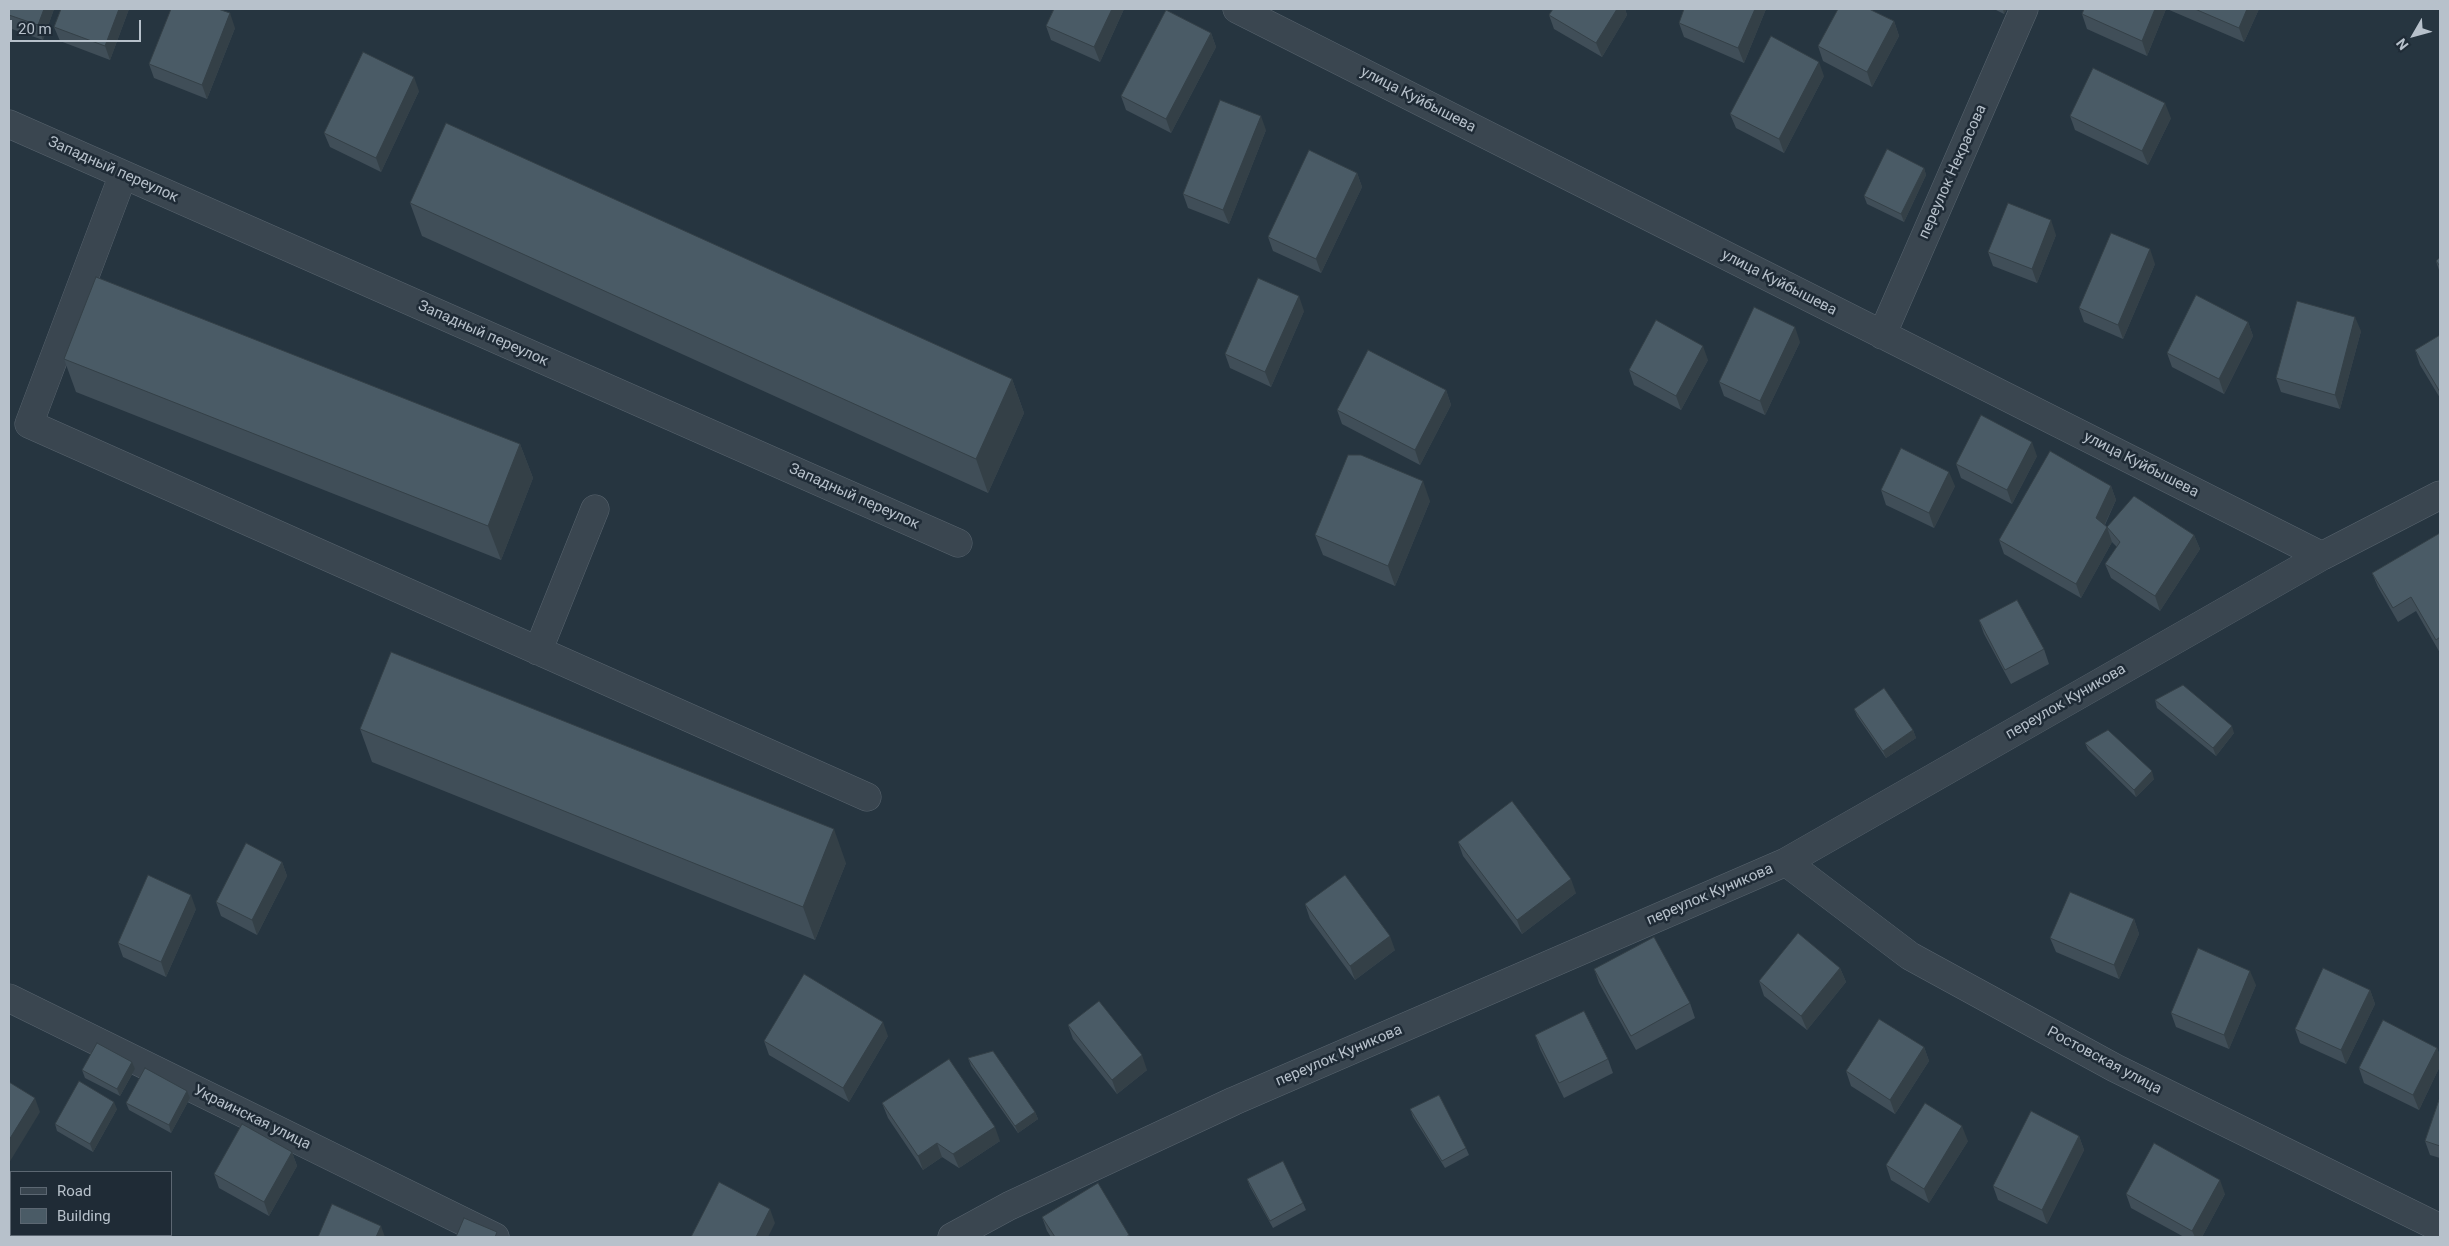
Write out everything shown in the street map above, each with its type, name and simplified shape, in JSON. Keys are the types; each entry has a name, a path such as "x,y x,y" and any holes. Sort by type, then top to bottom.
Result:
{"street":[{"name":"улица Куйбышева","path":"1236,9 2322,556"},
{"name":"переулок Некрасова","path":"1882,335 2024,9"},
{"name":"Западный переулок","path":"9,124 958,543"},
{"path":"123,175 29,424 867,797"},
{"name":"переулок Куникова","path":"952,1237 1009,1206 1234,1102 1786,862 2322,556 2440,495"},
{"path":"538,651 595,509"},
{"name":"Ростовская улица","path":"1786,862 1910,956 2115,1068 2440,1228"},
{"name":"Украинская улица","path":"9,998 495,1237"}],"building":[{"path":"9,9 44,9 38,25 9,15"},
{"path":"61,9 119,9 105,46 54,27"},
{"path":"171,9 218,9 230,13 202,85 149,64"},
{"path":"1054,9 1112,9 1094,47 1046,26"},
{"path":"1553,9 1617,9 1596,43 1549,15"},
{"path":"1684,9 1755,9 1738,48 1679,23"},
{"path":"1838,9 1869,9 1894,21 1867,72 1818,46"},
{"path":"2084,9 2155,9 2142,41 2082,14"},
{"path":"2195,9 2247,9 2239,28"},
{"path":"1166,10 1211,33 1166,119 1121,96"},
{"path":"1771,36 1819,62 1779,139 1730,114"},
{"path":"363,52 414,77 376,158 324,133"},
{"path":"2093,68 2165,103 2142,151 2070,116"},
{"path":"1220,100 1261,116 1223,210 1183,194"},
{"path":"446,123 1012,379 976,459 410,203"},
{"path":"1887,149 1924,168 1901,214 1864,196"},
{"path":"1309,150 1357,173 1316,259 1268,237"},
{"path":"2008,203 2051,220 2032,269 1988,252"},
{"path":"2111,233 2150,249 2118,325 2079,308"},
{"path":"2440,257 2440,266 2436,261"},
{"path":"96,277 520,444 488,526 64,359"},
{"path":"1258,278 1299,296 1265,372 1225,354"},
{"path":"2196,295 2248,322 2219,379 2167,353"},
{"path":"2297,301 2355,317 2335,395 2276,378"},
{"path":"1754,307 1795,327 1760,401 1719,382"},
{"path":"1656,320 1703,346 1676,396 1629,370"},
{"path":"2440,335 2440,392 2415,350"},
{"path":"1368,350 1446,390 1415,450 1337,410"},
{"path":"1981,415 2032,442 2007,490 1956,464"},
{"path":"1901,448 1949,472 1929,513 1881,490"},
{"path":"2050,451 2111,486 2096,518 2107,527 2076,584 1999,540"},
{"path":"1348,455 1361,455 1423,481 1388,566 1315,535"},
{"path":"2134,496 2194,535 2155,596 2105,564 2120,542 2107,527"},
{"path":"2440,533 2440,637 2436,640 2411,597 2393,608 2372,573"},
{"path":"2017,600 2044,649 2005,670 1979,620"},
{"path":"391,652 834,829 803,907 360,729"},
{"path":"2183,685 2232,726 2213,748 2155,700"},
{"path":"1884,688 1913,730 1883,751 1854,709"},
{"path":"2108,730 2152,771 2134,790 2085,743"},
{"path":"1512,801 1571,879 1517,920 1458,842"},
{"path":"246,843 282,862 252,920 216,902"},
{"path":"148,875 191,895 161,962 118,943"},
{"path":"1345,875 1390,936 1350,966 1305,904"},
{"path":"2070,892 2134,919 2114,965 2050,938"},
{"path":"1798,933 1840,968 1801,1016 1759,981"},
{"path":"1654,937 1690,1003 1631,1036 1594,969"},
{"path":"2198,948 2250,971 2224,1035 2171,1013"},
{"path":"2323,968 2370,990 2341,1050 2295,1029"},
{"path":"804,974 883,1022 843,1088 764,1041"},
{"path":"1099,1001 1142,1055 1112,1080 1068,1025"},
{"path":"1584,1011 1608,1059 1559,1083 1535,1035"},
{"path":"1879,1019 1924,1047 1890,1100 1846,1071"},
{"path":"2383,1020 2437,1048 2413,1095 2359,1068"},
{"path":"97,1043 132,1062 117,1089 82,1070"},
{"path":"993,1051 1035,1112 1015,1126 968,1058"},
{"path":"949,1059 995,1127 953,1154 937,1143 918,1156 882,1103"},
{"path":"145,1068 187,1091 169,1125 126,1103"},
{"path":"79,1081 114,1102 90,1144 55,1124"},
{"path":"9,1082 35,1098 9,1140"},
{"path":"1439,1095 1466,1148 1442,1161 1410,1109"},
{"path":"2440,1097 2440,1146 2425,1141"},
{"path":"1925,1103 1962,1126 1924,1189 1886,1165"},
{"path":"2031,1111 2079,1136 2042,1210 1993,1186"},
{"path":"242,1124 292,1152 264,1202 214,1174"},
{"path":"2154,1143 2220,1180 2192,1231 2126,1194"},
{"path":"1283,1161 1303,1203 1270,1221 1247,1179"},
{"path":"719,1182 770,1209 756,1237 691,1237"},
{"path":"1098,1183 1129,1235 1126,1237 1055,1237 1042,1217"},
{"path":"332,1204 381,1226 376,1237 318,1237"},
{"path":"10,1216 10,1236 40,1237 9,1237"},
{"path":"464,1218 497,1232 495,1237 456,1237"}]}
